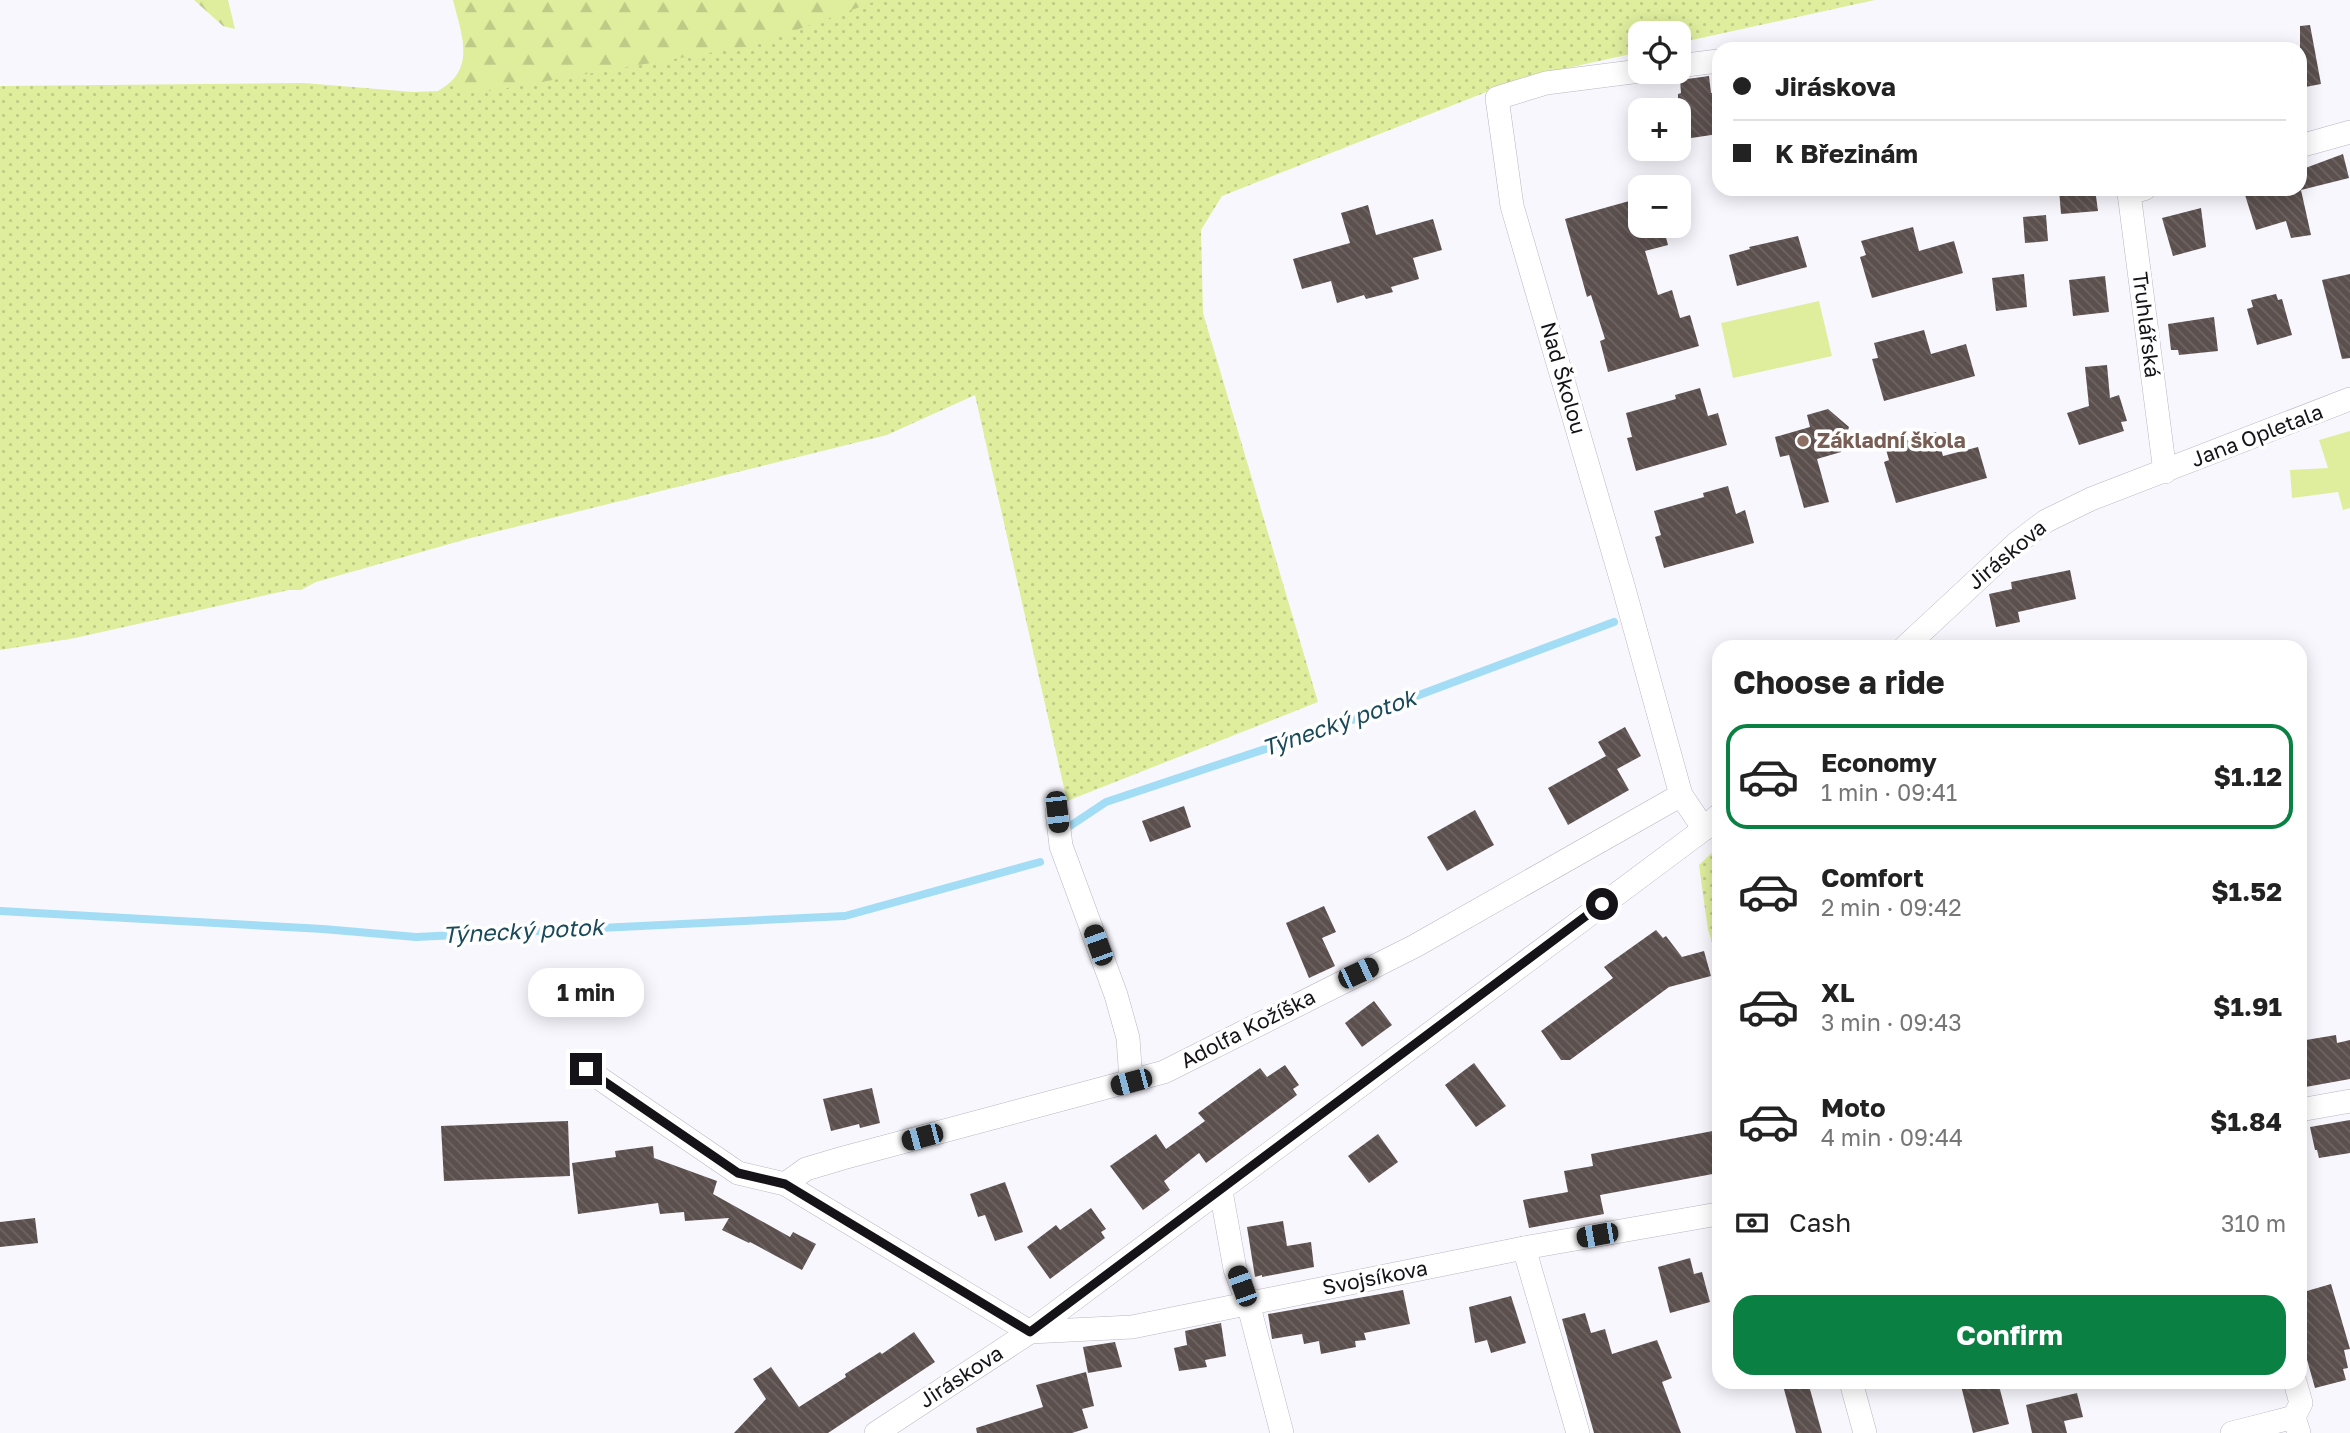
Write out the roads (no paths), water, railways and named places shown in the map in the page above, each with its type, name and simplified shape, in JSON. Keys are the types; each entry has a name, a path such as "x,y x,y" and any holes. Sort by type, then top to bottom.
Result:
{"street":[{"path":"1691,64 1712,62"},
{"name":"Nad Školou","path":"1628,73 1546,83 1497,98 1512,206 1681,795"},
{"path":"2307,144 2350,132"},
{"name":"Truhlářská","path":"2129,196 2165,472"},
{"name":"Jana Opletala","path":"2165,472 2350,399"},
{"name":"Jiráskova","path":"1913,640 2018,542 2046,521 2091,499 2165,472"},
{"path":"1681,795 1711,822"},
{"name":"Adolfa Kožíška","path":"785,1184 806,1169 843,1158 1164,1072 1415,946 1681,795"},
{"path":"1057,812 1061,846 1116,995 1128,1038 1131,1082"},
{"name":"Jiráskova","path":"876,1433 1030,1332 1711,822"},
{"path":"586,1069 738,1173 785,1184 1030,1332"},
{"path":"2307,1109 2350,1101"},
{"path":"1221,1191 1226,1230 1282,1433"},
{"name":"Svojsíkova","path":"1030,1332 1132,1327 1524,1248 1712,1215"},
{"path":"1524,1248 1578,1433"},
{"path":"1852,1389 1865,1433"},
{"path":"2232,1433 2296,1425 2301,1403 2297,1389"}],"waterway":[{"name":"Týnecký potok","path":"1067,828 1106,802 1355,719 1614,622"},
{"name":"Týnecký potok","path":"0,911 323,929 416,937 845,916 1040,862"}],"place":[{"name":"Základní škola","path":"1803,441"}]}
